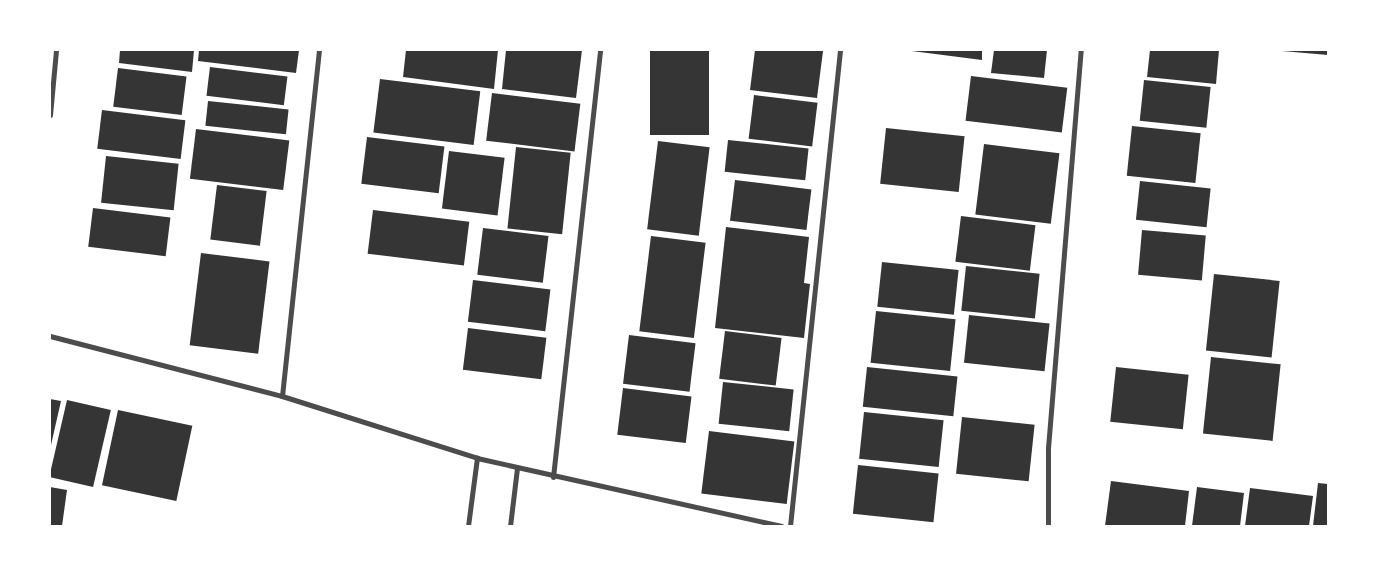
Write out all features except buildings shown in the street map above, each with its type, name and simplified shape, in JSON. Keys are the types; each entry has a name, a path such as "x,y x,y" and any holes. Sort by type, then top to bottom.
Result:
{"street":[{"path":"50,115 56,50"},
{"path":"282,396 319,50"},
{"path":"553,476 600,50"},
{"path":"790,526 840,50"},
{"path":"1048,526 1048,448 1081,50"},
{"path":"50,336 282,396 477,458 782,526"},
{"path":"468,526 477,458"},
{"path":"510,526 517,468"}]}
